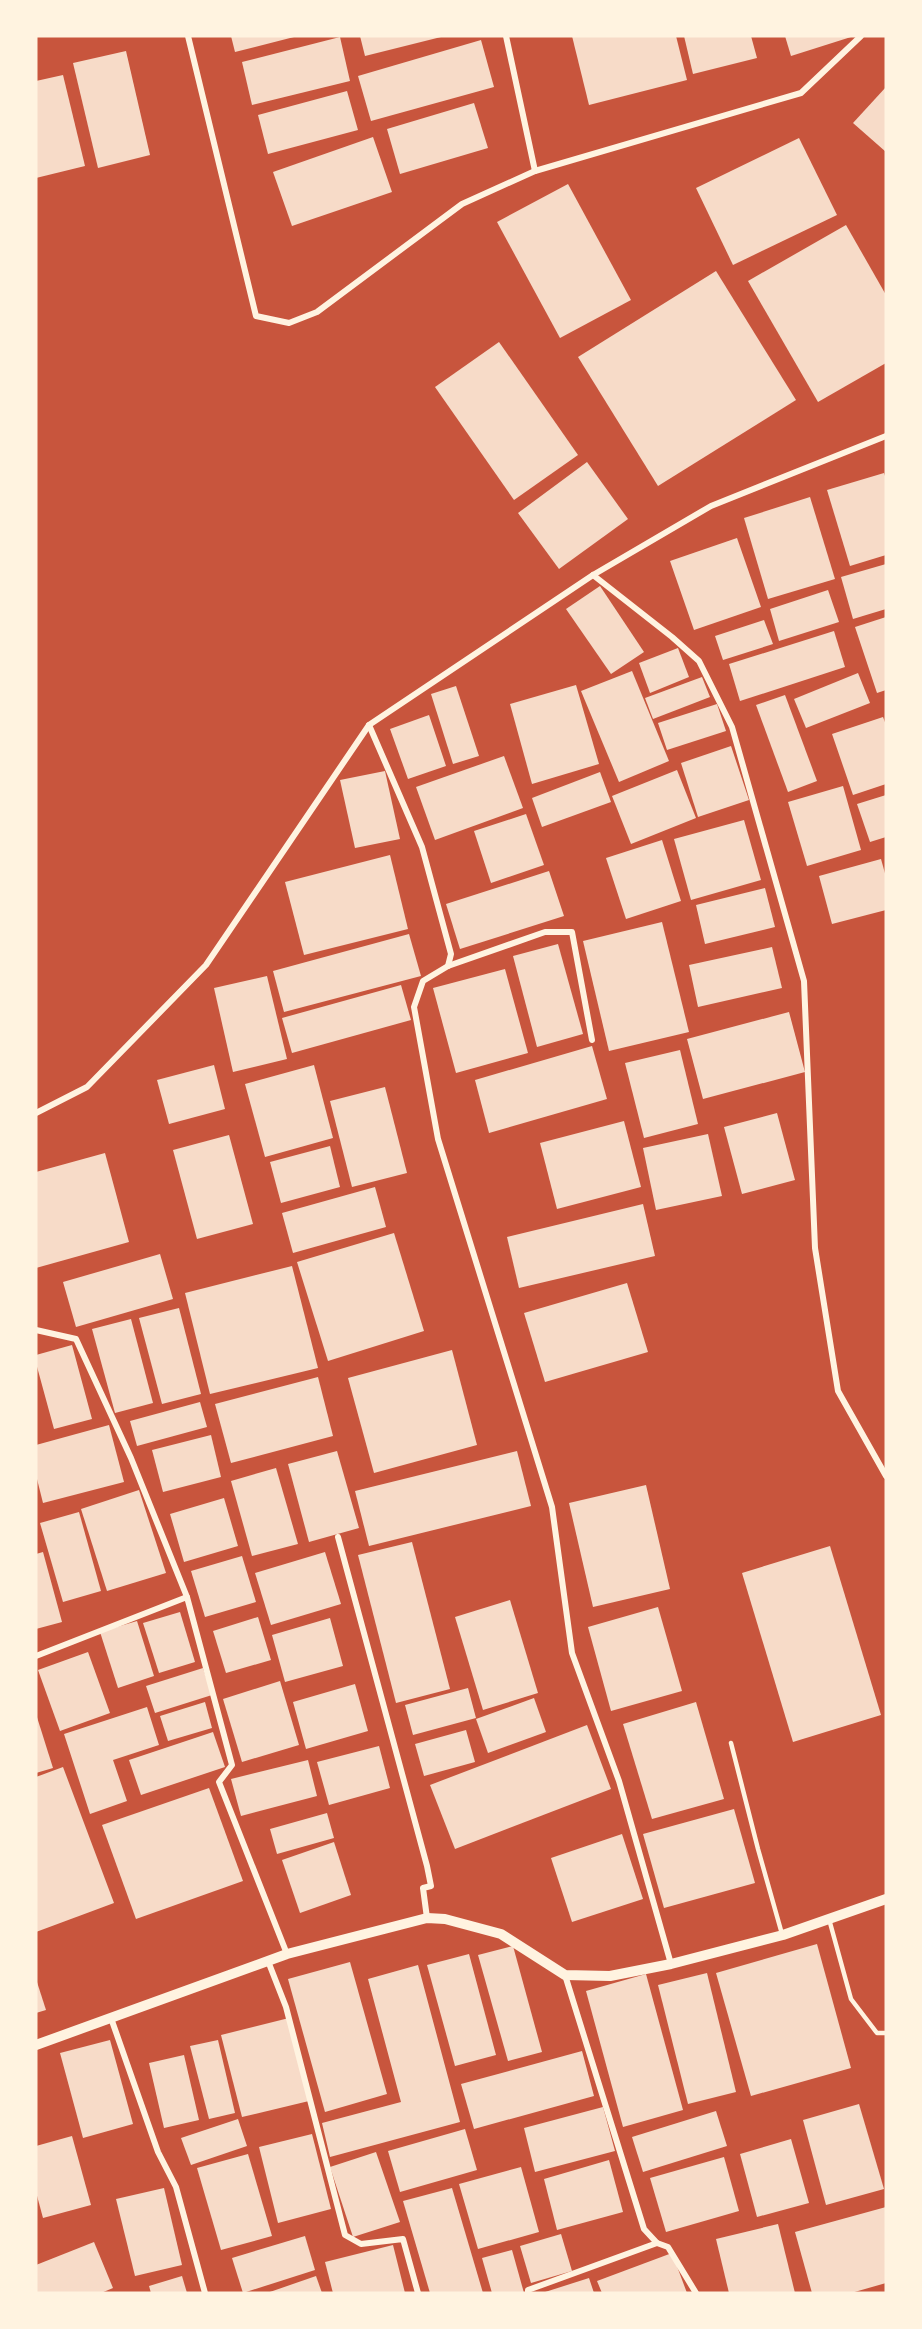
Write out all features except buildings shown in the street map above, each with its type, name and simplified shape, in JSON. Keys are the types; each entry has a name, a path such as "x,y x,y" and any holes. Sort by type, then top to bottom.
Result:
{"street":[{"path":"188,36 256,316 289,323 317,312 462,204 535,171 801,93 861,36"},
{"path":"506,36 535,171"},
{"path":"36,1113 87,1087 206,965 369,724 593,575 711,506 886,435"},
{"path":"593,575 699,661 732,727 804,981 815,1248 838,1391 886,1476"},
{"path":"369,724 422,847 451,954 448,966"},
{"path":"592,1040 572,932 545,932 448,966 423,981 414,1007 438,1139 552,1507 572,1653 619,1781 671,1964"},
{"path":"36,1330 76,1339 131,1458 187,1597 232,1765 219,1782 287,1954"},
{"path":"338,1537 427,1866 431,1886 423,1888 427,1918"},
{"path":"36,1656 187,1597"},
{"path":"36,2045 287,1954 427,1918 445,1919 501,1934 565,1975 610,1976 671,1964 783,1935 886,1899"},
{"path":"268,1962 286,2007 345,2235 361,2244 403,2239 418,2293"},
{"path":"565,1975 644,2229 657,2243 668,2247 696,2293"},
{"path":"111,2018 158,2152 176,2187 205,2293"},
{"path":"528,2293 528,2290 657,2243"}],"lane":[{"path":"730,1743 783,1935"},
{"path":"829,1919 851,1999 877,2033 886,2033"}]}
